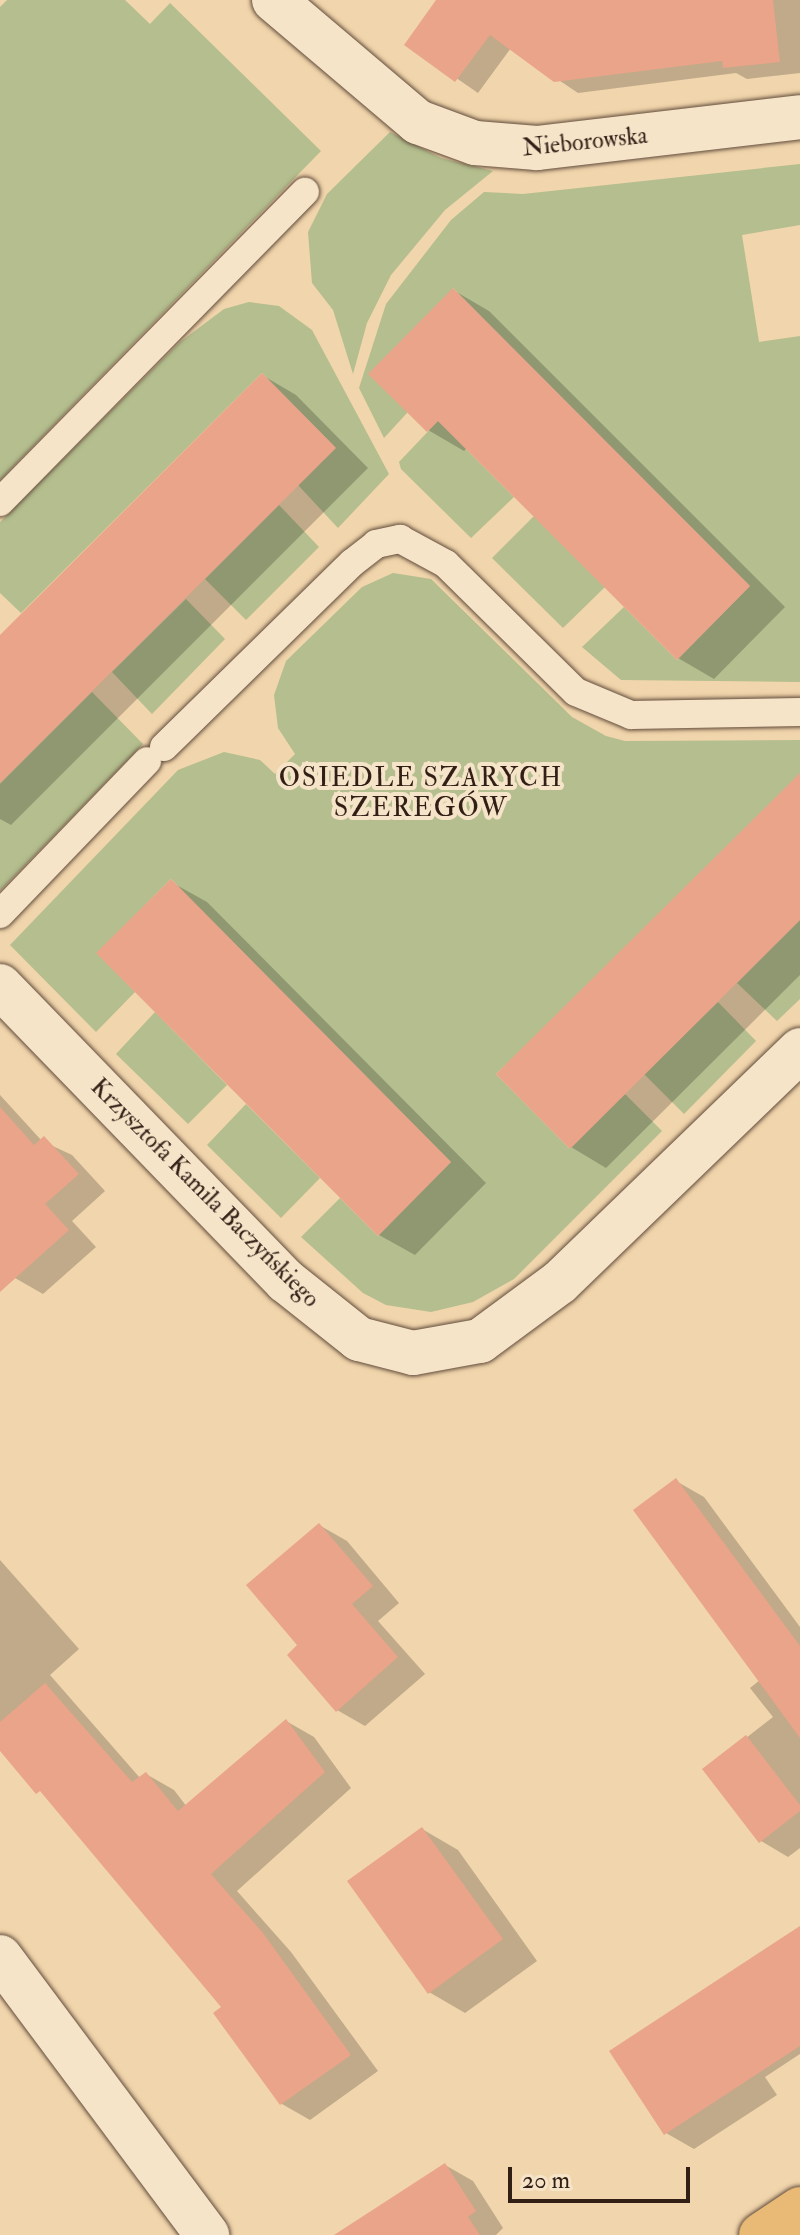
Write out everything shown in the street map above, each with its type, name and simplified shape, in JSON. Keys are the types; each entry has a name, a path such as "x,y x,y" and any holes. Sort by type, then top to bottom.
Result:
{"main road":[{"path":"761,2235 800,2209"}],"street":[{"name":"Nieborowska","path":"274,0 418,122 475,143 537,148 800,117"},
{"name":"Krzysztofa Kamila Baczyńskiego","path":"0,986 286,1281 359,1339 413,1353 480,1341 560,1282 800,1050"},
{"path":"0,1957 207,2235"}],"lane":[{"path":"0,502 305,192"},
{"path":"0,914 155,754 352,563 376,544 400,539 446,564 576,692 631,715 800,712"}],"green space":[{"path":"7,0 125,0 150,24 170,3 321,151 0,480 0,7"},
{"path":"390,132 441,158 493,171 445,210 391,275 367,323 353,374 333,310 312,283 308,232 327,194"},
{"path":"800,164 800,225 742,235 759,342 800,336 800,682 621,680 582,647 624,607 677,660 750,586 453,288 418,401 384,438 359,388 386,304 451,220 484,192 523,194"},
{"path":"249,302 279,306 312,330 389,474 338,528 298,485 335,447 262,373 21,613 0,593 0,522 180,342 224,309"},
{"path":"438,421 514,497 471,538 401,469 399,462"},
{"path":"279,505 319,547 246,620 205,579"},
{"path":"534,516 605,587 563,628 492,558"},
{"path":"393,573 431,579 572,717 606,736 625,741 800,740 800,783 496,1074 569,1148 625,1094 662,1131 514,1279 473,1302 431,1312 386,1305 363,1293 301,1237 340,1198 378,1236 451,1162 171,879 97,953 135,992 96,1032 10,945 178,770 224,752 260,760 275,774 295,754 278,728 274,695 286,661 362,587"},
{"path":"186,599 225,639 152,714 112,672"},
{"path":"92,692 143,744 0,891 0,784"},
{"path":"800,920 800,999 777,1021 737,983"},
{"path":"718,1002 756,1041 684,1114 644,1074"},
{"path":"155,1012 227,1085 188,1124 116,1054"},
{"path":"246,1104 320,1178 281,1218 207,1145"}],"building":[{"path":"436,0 773,0 780,62 723,68 722,61 554,82 490,35 455,82 404,45"},
{"path":"453,288 750,586 677,660 438,421 427,432 368,374"},
{"path":"262,373 336,448 0,783 0,635"},
{"path":"800,773 800,920 570,1149 496,1074"},
{"path":"171,879 451,1162 378,1236 96,953"},
{"path":"0,1107 34,1145 44,1136 79,1174 45,1204 69,1230 0,1292"},
{"path":"676,1478 800,1646 800,1738 633,1510"},
{"path":"319,1523 373,1586 352,1604 398,1657 336,1712 287,1655 297,1645 246,1585"},
{"path":"45,1683 132,1782 146,1772 178,1811 286,1719 325,1772 211,1874 263,1933 351,2055 280,2105 213,2013 221,2007 40,1791 36,1794 0,1751 0,1722"},
{"path":"746,1735 800,1805 800,1811 759,1843 702,1769"},
{"path":"422,1827 503,1939 428,1994 347,1881"},
{"path":"800,1926 800,2046 664,2135 609,2051"},
{"path":"445,2163 476,2211 468,2217 480,2235 334,2235"}],"district":[{"name":"OSIEDLE SZARYCH SZEREGÓW","path":"421,794"}]}
